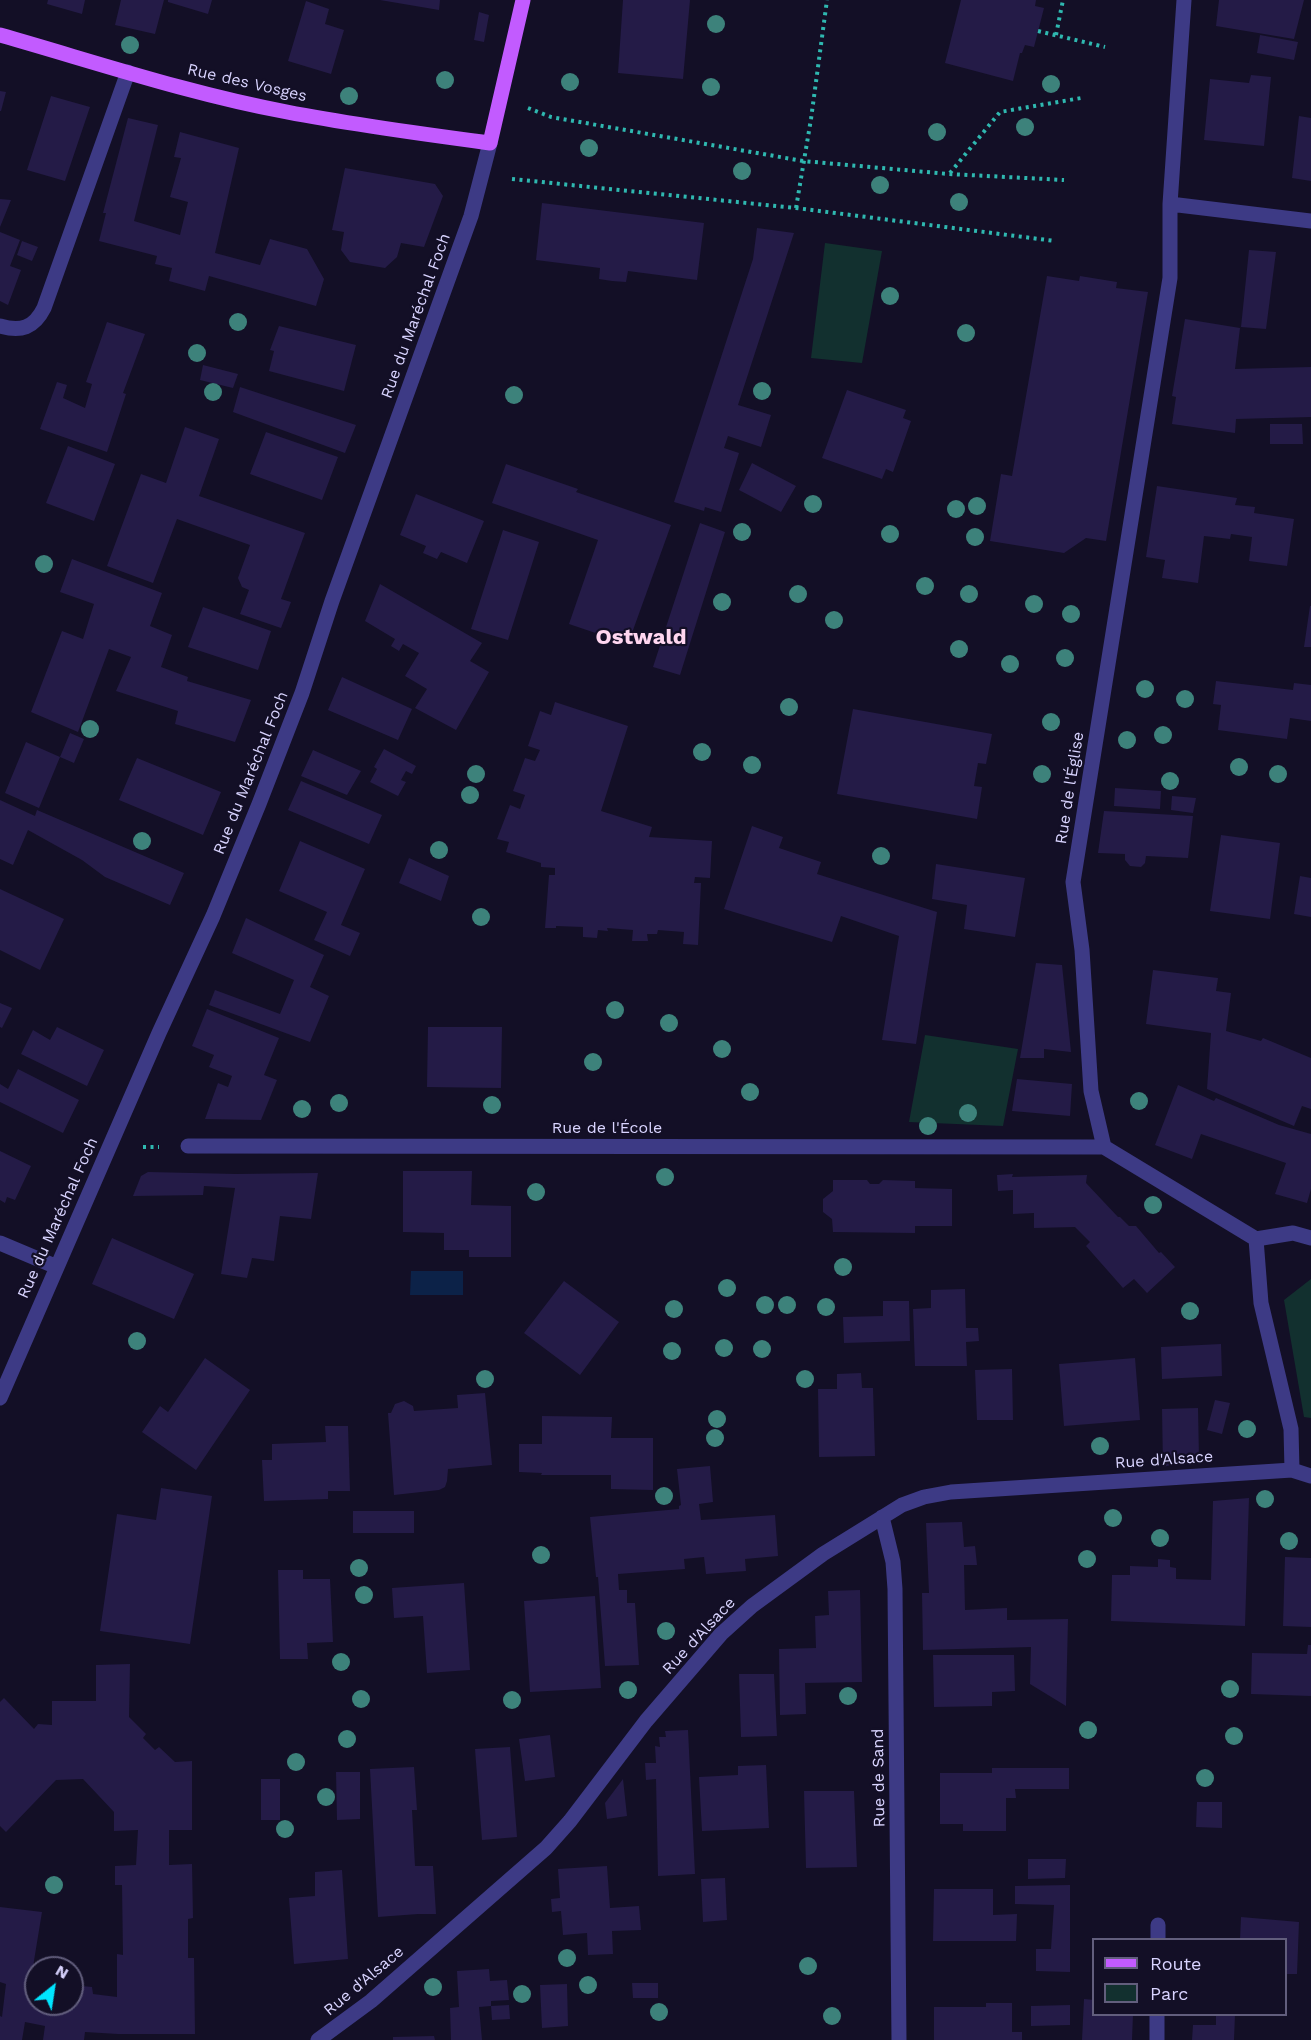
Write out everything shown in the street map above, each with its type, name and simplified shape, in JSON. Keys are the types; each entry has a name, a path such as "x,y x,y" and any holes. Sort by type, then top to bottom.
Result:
{"main road":[{"path":"490,143 523,0"},
{"name":"Rue des Vosges","path":"0,35 128,72 286,112 490,143"}],"street":[{"name":"Rue de l'Église","path":"1104,1147 1091,1091 1082,950 1073,882 1164,267 1184,0"},
{"path":"0,326 13,330 23,328 39,318 128,72"},
{"name":"Rue du Maréchal Foch","path":"0,1398 213,916 302,693 332,601 471,216 490,143"},
{"path":"1170,204 1311,222"},
{"name":"Rue de l'École","path":"188,1146 1104,1147"},
{"path":"1104,1147 1256,1239 1293,1233 1311,1238"},
{"path":"1256,1239 1262,1303 1291,1429 1292,1470"},
{"path":"0,1243 57,1267"},
{"name":"Rue d'Alsace","path":"318,2040 371,2001 546,1848 570,1821 646,1721 721,1634 752,1606 823,1554 903,1505 924,1497 951,1492 1292,1470 1311,1476"},
{"name":"Rue de Sand","path":"882,1517 893,1562 895,1589 899,2040"},
{"path":"1157,2016 1157,2040"}],"path":[{"path":"796,208 827,0"},
{"path":"1056,35 1063,0"},
{"path":"1038,31 1105,47"},
{"path":"500,96 551,117 804,161 950,174 1064,180"},
{"path":"950,174 1000,112 1081,98"},
{"path":"481,175 537,183 796,208 1055,241"},
{"path":"109,1147 188,1146"}],"green space":[{"path":"825,243 882,251 862,363 811,358"},
{"path":"925,1035 1018,1049 1003,1126 909,1122"},
{"path":"1311,1279 1311,1418 1304,1417 1284,1300"}],"water":[{"path":"411,1271 463,1271 463,1295 410,1295"}],"building":[{"path":"48,0 85,0 82,14 47,4"},
{"path":"121,0 164,0 155,34 115,25"},
{"path":"168,0 212,0 208,14 168,2"},
{"path":"380,0 440,0 439,10"},
{"path":"623,0 690,0 683,79 618,73"},
{"path":"961,0 1036,0 1035,6 1044,8 1034,47 1025,45 1020,53 1013,81 945,63"},
{"path":"1219,0 1304,0 1294,39 1216,26"},
{"path":"306,1 329,9 325,24 344,30 331,74 288,61"},
{"path":"479,12 489,15 484,42 474,40"},
{"path":"1260,35 1298,42 1294,60 1257,53"},
{"path":"1251,75 1271,77 1264,146 1204,140 1210,79 1249,83"},
{"path":"0,91 6,92 1,111 0,111"},
{"path":"51,96 90,107 65,181 27,170"},
{"path":"1299,116 1311,118 1311,181 1292,178"},
{"path":"128,118 158,125 134,221 180,235 188,202 170,197 181,158 174,157 180,132 239,148 215,253 260,265 270,239 307,249 324,279 316,306 209,276 205,291 169,281 172,268 155,264 157,256 99,241 106,213 103,213"},
{"path":"345,168 435,184 443,196 424,247 401,243 397,257 385,268 350,262 341,250 344,232 332,230"},
{"path":"0,199 11,200 0,227"},
{"path":"542,203 704,223 697,280 628,271 626,282 612,281 599,279 600,268 536,260"},
{"path":"757,228 794,233 738,405 771,415 761,447 728,436 724,448 739,453 721,512 705,507 704,511 674,502 753,259"},
{"path":"0,232 20,240 10,266 21,270 8,305 0,301"},
{"path":"22,241 38,247 32,261 17,255"},
{"path":"1249,250 1276,252 1266,329 1241,327"},
{"path":"1047,276 1079,281 1080,276 1117,282 1116,288 1148,292 1106,541 1086,538 1064,553 990,541 1001,474 1012,476"},
{"path":"1185,319 1240,328 1235,369 1311,367 1311,417 1236,419 1235,433 1172,424 1176,397 1172,396"},
{"path":"107,322 145,334 123,393 126,394 107,452 40,429 57,382 67,385 63,398 85,408 92,384 86,382"},
{"path":"279,326 356,345 344,391 269,371 274,351 270,350"},
{"path":"203,365 238,374 233,388 200,380"},
{"path":"240,387 356,425 345,453 233,412"},
{"path":"847,390 906,410 903,418 911,421 893,472 886,469 882,479 822,458"},
{"path":"1270,424 1302,424 1303,444 1270,444"},
{"path":"185,427 219,439 199,496 305,533 281,599 291,602 281,628 240,614 249,590 242,587 238,578 250,545 177,519 153,583 107,566 141,474 166,483"},
{"path":"266,432 338,457 322,500 250,474"},
{"path":"68,446 115,464 94,521 46,503"},
{"path":"752,463 796,486 781,512 739,490"},
{"path":"506,464 578,489 576,492 671,525 628,644 569,624 598,540 492,503"},
{"path":"1157,486 1237,498 1235,505 1255,507 1254,513 1294,519 1287,566 1249,561 1252,537 1231,534 1230,539 1204,536 1198,583 1162,578 1165,560 1146,557"},
{"path":"416,494 484,521 467,563 441,552 437,559 423,553 426,546 400,535"},
{"path":"700,523 725,532 680,675 653,667"},
{"path":"503,530 539,542 508,640 471,629"},
{"path":"72,559 162,593 150,626 172,635 161,667 188,677 187,681 251,700 235,742 175,724 178,711 116,691 131,657 109,649 78,732 31,712 62,631 83,639 94,604 60,592"},
{"path":"380,584 482,643 470,661 489,672 456,730 415,708 427,689 405,676 419,653 403,644 399,651 391,646 395,639 365,621"},
{"path":"1310,606 1311,647 1304,647"},
{"path":"203,607 271,631 258,670 188,647"},
{"path":"342,677 412,709 398,740 328,710"},
{"path":"1216,681 1293,690 1294,683 1311,685 1311,721 1290,718 1287,739 1218,730 1221,705 1213,704"},
{"path":"555,702 628,726 601,811 652,827 649,837 712,841 710,878 695,877 694,883 701,883 698,945 683,944 684,932 658,930 657,934 647,934 648,941 632,941 633,930 607,928 608,931 598,930 597,938 583,937 583,927 545,928 549,875 555,875 555,868 541,867 541,863 506,852 509,842 497,839 510,805 520,809 525,795 513,791 525,758 535,761 540,750 528,746 540,711 551,715"},
{"path":"853,709 992,734 986,764 978,763 974,786 982,787 977,819 837,794"},
{"path":"70,733 84,739 74,763 60,757"},
{"path":"26,742 60,757 39,808 5,793"},
{"path":"384,749 416,766 412,774 406,771 401,780 406,782 398,796 370,782 377,769 374,767"},
{"path":"313,750 361,771 347,795 301,776"},
{"path":"137,758 221,792 203,835 119,800"},
{"path":"301,781 382,815 369,844 288,810"},
{"path":"1115,788 1161,791 1160,809 1114,806"},
{"path":"1172,796 1196,798 1193,813 1171,810"},
{"path":"0,800 35,816 37,810 184,873 170,905 105,877 82,860 28,830 13,865 0,859"},
{"path":"1104,811 1193,816 1188,858 1146,856 1145,863 1141,867 1130,866 1125,860 1125,854 1098,853"},
{"path":"752,826 783,837 779,848 821,862 817,874 937,912 916,1044 882,1040 899,936 841,916 832,942 724,909"},
{"path":"1221,835 1280,843 1270,919 1210,911"},
{"path":"300,841 365,869 341,925 360,933 350,956 314,940 327,912 279,891"},
{"path":"409,858 449,876 441,901 399,883"},
{"path":"936,864 1025,878 1015,937 964,929 967,905 932,899"},
{"path":"1300,876 1311,878 1311,917 1294,914"},
{"path":"0,889 64,919 40,970 0,950"},
{"path":"246,918 324,955 310,987 329,996 310,1042 209,1005 215,990 280,1014 294,980 232,953"},
{"path":"1036,963 1062,965 1071,1052 1044,1049 1044,1058 1020,1058"},
{"path":"1153,970 1218,978 1216,991 1231,993 1226,1031 1261,1041 1263,1038 1311,1058 1311,1109 1302,1106 1294,1126 1207,1089 1211,1033 1146,1024"},
{"path":"0,1003 12,1008 2,1028 0,1027"},
{"path":"207,1009 279,1038 264,1075 277,1080 261,1120 205,1119 218,1083 228,1087 232,1076 209,1067 214,1055 192,1046"},
{"path":"57,1027 104,1050 87,1086 21,1054 33,1030 50,1040"},
{"path":"428,1027 502,1027 501,1088 427,1087"},
{"path":"18,1069 79,1100 63,1133 0,1102 0,1084 8,1089"},
{"path":"1017,1079 1072,1084 1070,1116 1012,1111"},
{"path":"1178,1085 1214,1101 1216,1098 1279,1125 1311,1134 1311,1189 1307,1203 1275,1194 1286,1163 1201,1134 1192,1159 1155,1145"},
{"path":"0,1151 31,1166 15,1200 7,1197 5,1203 0,1200"},
{"path":"403,1171 472,1171 471,1205 511,1206 511,1257 469,1257 469,1250 444,1250 444,1233 403,1232"},
{"path":"148,1172 318,1173 311,1219 280,1216 274,1261 252,1258 247,1278 221,1274 235,1188 204,1186 203,1195 133,1196 141,1176"},
{"path":"1013,1174 1012,1177 1087,1175 1086,1183 1118,1217 1129,1226 1136,1226 1159,1253 1161,1252 1175,1267 1147,1293 1134,1279 1123,1288 1086,1246 1090,1242 1075,1227 1034,1228 1034,1213 1013,1214 1013,1190 998,1191 997,1175"},
{"path":"833,1180 867,1180 870,1184 879,1184 883,1180 915,1181 915,1188 952,1189 952,1226 915,1226 915,1233 833,1232 832,1219 823,1212 823,1199 833,1191"},
{"path":"112,1238 194,1274 174,1319 92,1284"},
{"path":"564,1281 619,1322 580,1375 524,1333"},
{"path":"965,1289 966,1328 978,1328 979,1341 966,1342 967,1366 915,1366 913,1309 931,1308 931,1290"},
{"path":"883,1301 909,1301 910,1341 844,1343 843,1317 883,1316"},
{"path":"1221,1344 1222,1376 1162,1379 1161,1347"},
{"path":"205,1358 250,1390 196,1470 142,1432 160,1406 168,1412"},
{"path":"1135,1358 1140,1420 1064,1426 1059,1364"},
{"path":"1012,1369 1013,1420 977,1420 975,1370"},
{"path":"861,1373 862,1388 873,1388 875,1456 819,1457 818,1389 837,1389 837,1374"},
{"path":"485,1393 492,1465 448,1469 445,1487 439,1490 394,1495 388,1413 391,1413 395,1404 404,1401 413,1406 414,1411 458,1408 457,1395"},
{"path":"1215,1400 1230,1403 1222,1434 1207,1430"},
{"path":"1198,1408 1199,1458 1163,1467 1162,1409"},
{"path":"542,1416 612,1417 611,1438 653,1438 653,1490 611,1489 611,1475 541,1475 542,1473 519,1472 519,1444 542,1444"},
{"path":"325,1426 348,1426 350,1491 328,1491 328,1499 264,1501 262,1460 272,1460 272,1444 326,1442"},
{"path":"710,1466 713,1502 699,1504 701,1520 775,1515 778,1556 745,1559 746,1571 706,1574 704,1557 684,1559 685,1569 618,1574 619,1590 627,1590 627,1603 635,1603 639,1665 605,1666 598,1577 596,1577 590,1517 679,1509 681,1505 677,1469"},
{"path":"161,1488 212,1496 190,1644 100,1631 117,1514 156,1520"},
{"path":"1249,1498 1245,1626 1111,1621 1112,1575 1130,1575 1130,1566 1158,1567 1158,1559 1170,1560 1170,1567 1176,1568 1176,1579 1211,1580 1213,1501"},
{"path":"353,1511 414,1511 414,1533 353,1533"},
{"path":"962,1522 964,1547 975,1546 977,1565 964,1565 965,1610 1007,1608 1007,1620 1068,1619 1066,1706 1030,1684 1031,1647 923,1650 922,1593 929,1593 926,1523"},
{"path":"1285,1557 1311,1558 1311,1627 1283,1626"},
{"path":"278,1570 303,1570 303,1579 330,1579 333,1642 307,1643 308,1659 280,1659"},
{"path":"464,1583 470,1670 427,1673 423,1616 394,1618 392,1588"},
{"path":"860,1590 862,1682 805,1683 806,1714 780,1715 779,1649 816,1648 815,1616 829,1615 828,1591"},
{"path":"595,1596 601,1688 530,1692 524,1601"},
{"path":"1308,1645 1311,1645 1311,1696 1251,1694 1252,1653 1307,1654"},
{"path":"933,1655 1014,1655 1015,1691 992,1692 992,1706 934,1707"},
{"path":"130,1664 129,1717 146,1734 143,1738 155,1750 159,1747 175,1762 192,1761 192,1830 169,1830 169,1865 192,1864 193,1918 188,1919 188,1958 194,1958 195,2034 85,2032 84,2040 43,2040 45,2026 25,2022 22,2040 0,2040 0,2016 2,2017 6,1984 0,1982 0,1907 42,1912 35,1956 24,1956 24,2016 84,2016 84,1986 92,1987 93,1994 117,1997 117,1954 123,1955 122,1885 115,1885 115,1866 136,1865 138,1830 114,1831 114,1812 83,1779 56,1780 6,1832 0,1826 0,1702 4,1698 34,1729 38,1724 52,1725 52,1701 96,1701 96,1665"},
{"path":"739,1674 774,1674 777,1736 741,1737"},
{"path":"688,1730 695,1874 658,1876 656,1779 646,1780 645,1763 656,1763 655,1746 660,1747 659,1737 666,1737 665,1731"},
{"path":"550,1735 555,1777 525,1781 519,1739"},
{"path":"510,1747 517,1837 482,1840 475,1749"},
{"path":"766,1765 769,1828 702,1831 699,1777 738,1775 738,1766"},
{"path":"414,1767 417,1810 412,1810 415,1866 433,1866 436,1914 378,1917 370,1769"},
{"path":"992,1768 1069,1768 1069,1789 1015,1789 1016,1798 1006,1798 1006,1831 963,1831 963,1824 940,1824 940,1773 992,1773"},
{"path":"336,1772 360,1772 360,1819 337,1820"},
{"path":"261,1779 280,1779 280,1820 261,1820"},
{"path":"623,1779 627,1816 607,1819 605,1803"},
{"path":"804,1791 854,1791 857,1867 806,1868"},
{"path":"1197,1802 1222,1802 1222,1828 1196,1827"},
{"path":"1028,1859 1066,1859 1065,1878 1028,1879"},
{"path":"607,1866 610,1908 639,1906 641,1930 612,1931 613,1954 588,1955 587,1933 563,1935 561,1911 552,1912 551,1899 560,1898 558,1869"},
{"path":"342,1870 348,1959 294,1964 289,1898 315,1896 315,1872"},
{"path":"725,1878 727,1920 703,1922 701,1879"},
{"path":"1070,1885 1070,1972 1036,1971 1036,1949 1051,1949 1054,1905 1015,1904 1015,1886"},
{"path":"934,1889 993,1889 993,1915 1017,1914 1016,1941 933,1941"},
{"path":"1241,1917 1299,1922 1297,1974 1287,1974 1287,1938 1240,1938"},
{"path":"489,1969 490,1981 507,1980 509,2000 491,2001 491,2006 479,2007 482,2040 451,2040 450,2008 459,2007 457,1971"},
{"path":"632,1983 658,1983 658,1998 633,1998"},
{"path":"567,1984 568,2026 542,2028 540,1985"},
{"path":"1084,1999 1092,2000 1092,2016 1133,2016 1132,2040 1082,2040"},
{"path":"986,2003 1012,2003 1012,2032 1022,2032 1022,2040 934,2040 934,2007 986,2007"},
{"path":"509,2005 510,2019 492,2020 491,2006"},
{"path":"1070,2005 1070,2025 1031,2026 1031,2006"},
{"path":"1216,2016 1235,2016 1234,2040 1192,2040 1193,2025 1216,2025"},
{"path":"434,2036 435,2040 393,2040 393,2037"}],"district":[{"name":"Ostwald","path":"641,638"}]}
